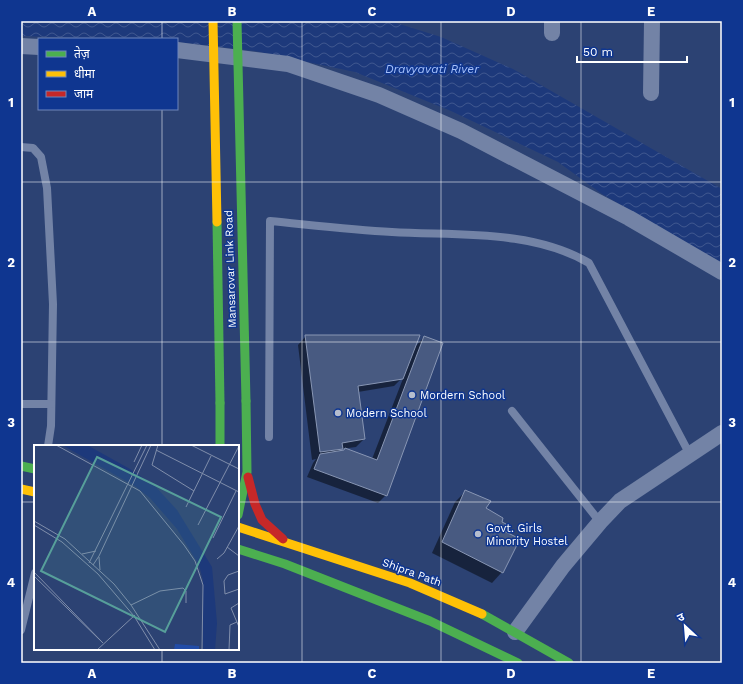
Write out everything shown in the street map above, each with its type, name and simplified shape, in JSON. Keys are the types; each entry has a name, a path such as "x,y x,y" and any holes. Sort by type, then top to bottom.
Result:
{"street":[{"name":"Mansarovar Link Road","path":"213,21 220,445"},
{"name":"Mansarovar Link Road","path":"237,21 247,472 239,510"},
{"path":"651,93 652,21"},
{"path":"21,46 38,46"},
{"path":"178,50 288,64 379,95 461,131 496,149 628,218 722,272"},
{"path":"515,632 563,566 620,501 689,453 722,433"},
{"path":"21,466 34,469"},
{"path":"247,472 255,504 262,520 291,546"},
{"path":"21,490 34,492"},
{"name":"Shipra Path","path":"239,527 291,546 386,574 435,593 515,632 565,662"},
{"path":"239,549 284,564 430,620 518,663"}],"lane":[{"path":"21,147 33,148 41,157 47,188 53,304 51,426 48,445"},
{"path":"269,437 270,221 390,232 514,238 572,253 589,263 689,453"},
{"path":"21,404 51,404"},
{"path":"512,411 600,522"},
{"path":"21,630 34,577"}],"water":[{"name":"Dravyavati River","path":"21,21 390,21 441,37 513,69 722,189 722,263 602,194 558,162 451,111 355,72 255,51 178,42 178,38 79,38 21,36"}],"building":[{"name":"Modern School","path":"305,335 420,335 403,379 358,386 365,439 342,443 343,449 320,452"},
{"name":"Mordern School","path":"424,336 443,343 387,496 314,469 320,454 344,450 345,448 377,460"},
{"name":"Govt. Girls Minority Hostel","path":"465,490 491,501 486,508 503,518 502,522 506,524 502,530 520,539 503,573 442,542"}],"traffic: fast":[{"path":"237,21 246,401"},
{"path":"217,222 220,403"},
{"path":"239,510 247,472 246,401"},
{"path":"220,403 220,445"},
{"path":"21,466 34,469"},
{"path":"239,549 285,564 430,621 518,663"},
{"path":"482,614 569,663"}],"traffic: slow":[{"path":"213,21 217,222"},
{"path":"21,489 34,492"},
{"path":"239,527 410,583 482,614"}],"traffic: jam":[{"path":"248,477 255,504 262,520 283,539"}],"place":[{"name":"Mordern School","path":"412,395"},
{"name":"Modern School","path":"338,413"},
{"name":"Govt. Girls Minority Hostel","path":"478,534"}]}
